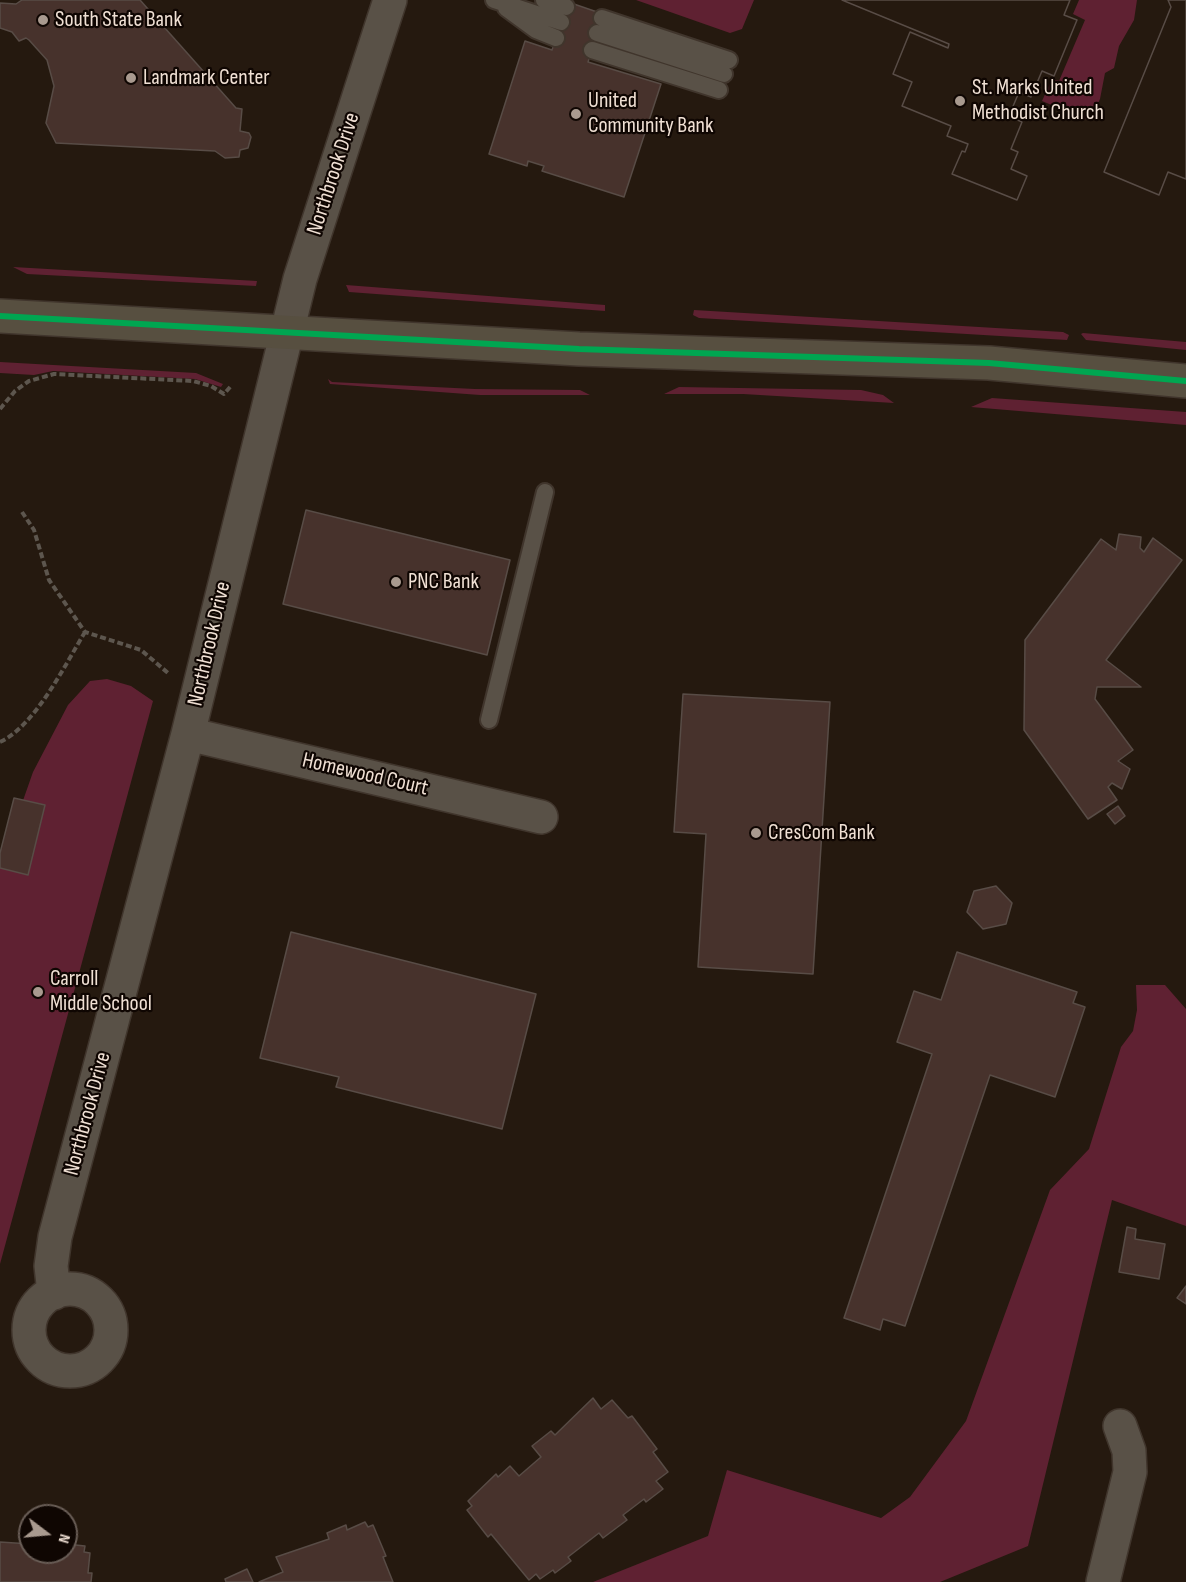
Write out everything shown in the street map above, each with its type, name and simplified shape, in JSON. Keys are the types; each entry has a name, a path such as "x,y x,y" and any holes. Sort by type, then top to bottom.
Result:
{"main road":[{"path":"0,316 579,349 989,363 1186,381"}],"street":[{"name":"Northbrook Drive","path":"54,1293 51,1266 56,1237 188,734 300,279 390,0"},
{"name":"Homewood Court","path":"188,734 541,817"},
{"path":"1103,1582 1130,1472 1129,1450 1120,1426"}],"lane":[{"path":"495,1 561,22 544,0"},
{"path":"599,26 727,67"},
{"path":"592,50 719,90"},
{"path":"489,720 545,492"}],"path":[{"path":"0,409 15,391 29,381 54,374 193,381 212,386 224,394 231,386"},
{"path":"22,512 34,530 49,580 85,632 141,650 168,673"},
{"path":"0,742 13,736 40,704 85,632"}],"shaded area":[{"path":"636,0 754,0 742,29 730,33"},
{"path":"1079,0 1137,0 1134,20 1119,46 1114,68 1105,73 1100,99 1090,121 1042,101 1052,79 1059,81 1085,20 1073,14"},
{"path":"13,267 257,281 256,286 27,274"},
{"path":"346,285 605,305 605,311 349,292"},
{"path":"694,310 1063,332 1069,335 1067,340 699,318 693,315"},
{"path":"1081,334 1186,342 1186,350 1086,340"},
{"path":"0,362 196,373 223,384 221,387 195,379 53,371 34,375 0,373"},
{"path":"328,379 332,382 475,389 580,390 590,395 480,395 330,384"},
{"path":"679,387 861,390 883,395 894,403 743,394 664,394"},
{"path":"992,398 1186,412 1186,425 971,407"},
{"path":"107,679 131,686 153,701 0,1264 0,866 33,772 68,705 90,681"},
{"path":"1136,985 1165,985 1186,1009 1186,1226 1112,1200 1028,1546 940,1582 593,1582 708,1536 727,1470 881,1518 910,1497 966,1421 1050,1190 1089,1149 1121,1047 1133,1031 1137,1010"}],"building":[{"name":"Landmark Center","path":"22,0 140,0 236,108 242,109 240,131 249,133 251,137 248,148 240,150 239,157 225,158 215,151 56,143 46,123 54,86 47,60 29,40 26,38 19,41 12,32 0,28 0,3 16,4"},
{"name":"St. Marks United Methodist Church","path":"842,0 1070,0 1064,15 1077,20 1054,76 1042,71 1031,97 1019,92 1009,116 1022,122 1011,149 1018,152 1011,169 1027,176 1017,200 952,174 962,151 965,152 968,144 947,136 951,126 902,106 912,82 893,74 910,32 948,48 949,44"},
{"name":"St. Marks United Methodist Church","path":"842,0 1070,0 1064,15 1077,20 1054,76 1042,71 1031,97 1019,92 1009,116 1022,122 1011,149 1018,152 1011,169 1027,176 1017,200 952,174 962,151 965,152 968,144 947,136 951,126 902,106 912,82 893,74 910,32 948,48 949,44"},
{"name":"St. Marks United Methodist Church","path":"1168,0 1186,0 1186,179 1168,172 1159,195 1104,172 1171,7"},
{"name":"St. Marks United Methodist Church","path":"1168,0 1186,0 1186,179 1168,172 1159,195 1104,172 1171,7"},
{"name":"United Community Bank","path":"568,2 603,14 588,62 661,84 624,197 542,171 544,166 528,161 527,166 489,154 525,41 552,50"},
{"name":"PNC Bank","path":"306,510 510,560 487,655 283,604"},
{"path":"1119,534 1141,537 1140,548 1144,552 1153,538 1182,560 1106,660 1141,687 1097,687 1095,699 1133,750 1118,761 1130,769 1122,789 1112,783 1108,787 1117,800 1088,819 1024,730 1025,640 1101,539 1116,550"},
{"name":"CresCom Bank","path":"683,694 830,702 813,974 698,967 706,834 674,832"},
{"path":"14,798 45,805 28,875 0,868 0,853"},
{"path":"1118,806 1125,816 1115,824 1107,814"},
{"path":"996,886 1012,903 1006,924 983,929 967,912 974,891"},
{"path":"291,932 536,994 502,1129 336,1087 339,1077 260,1058"},
{"path":"957,952 1077,992 1073,1003 1085,1007 1055,1097 990,1075 905,1326 883,1319 880,1330 844,1318 932,1054 897,1042 914,991 941,1000"},
{"path":"1127,1227 1136,1229 1135,1239 1165,1244 1159,1279 1119,1272"},
{"path":"1186,1286 1186,1304 1177,1298"},
{"path":"593,1398 601,1409 612,1400 628,1418 632,1416 657,1449 653,1452 668,1472 656,1481 663,1489 646,1502 644,1499 623,1515 627,1520 603,1538 599,1533 568,1557 571,1561 555,1573 553,1570 540,1579 536,1574 529,1580 491,1534 488,1537 467,1510 472,1506 468,1501 496,1474 498,1477 510,1466 519,1476 541,1457 532,1446 551,1431 555,1435"},
{"path":"365,1522 368,1527 373,1525 386,1556 383,1557 393,1582 259,1582 283,1572 276,1557 329,1539 327,1533 346,1525 347,1530"},
{"path":"0,1542 18,1543 18,1564 78,1564 78,1545 85,1546 84,1552 90,1553 88,1573 92,1573 91,1582 0,1582"},
{"path":"247,1569 253,1582 226,1582 225,1579"}],"transit line":[{"path":"0,316 579,349 989,363 1186,381"}],"place":[{"name":"South State Bank","path":"43,20"},
{"name":"Landmark Center","path":"131,78"},
{"name":"St. Marks United Methodist Church","path":"960,101"},
{"name":"United Community Bank","path":"576,114"},
{"name":"PNC Bank","path":"396,582"},
{"name":"CresCom Bank","path":"756,833"},
{"name":"Carroll Middle School","path":"38,992"}]}
